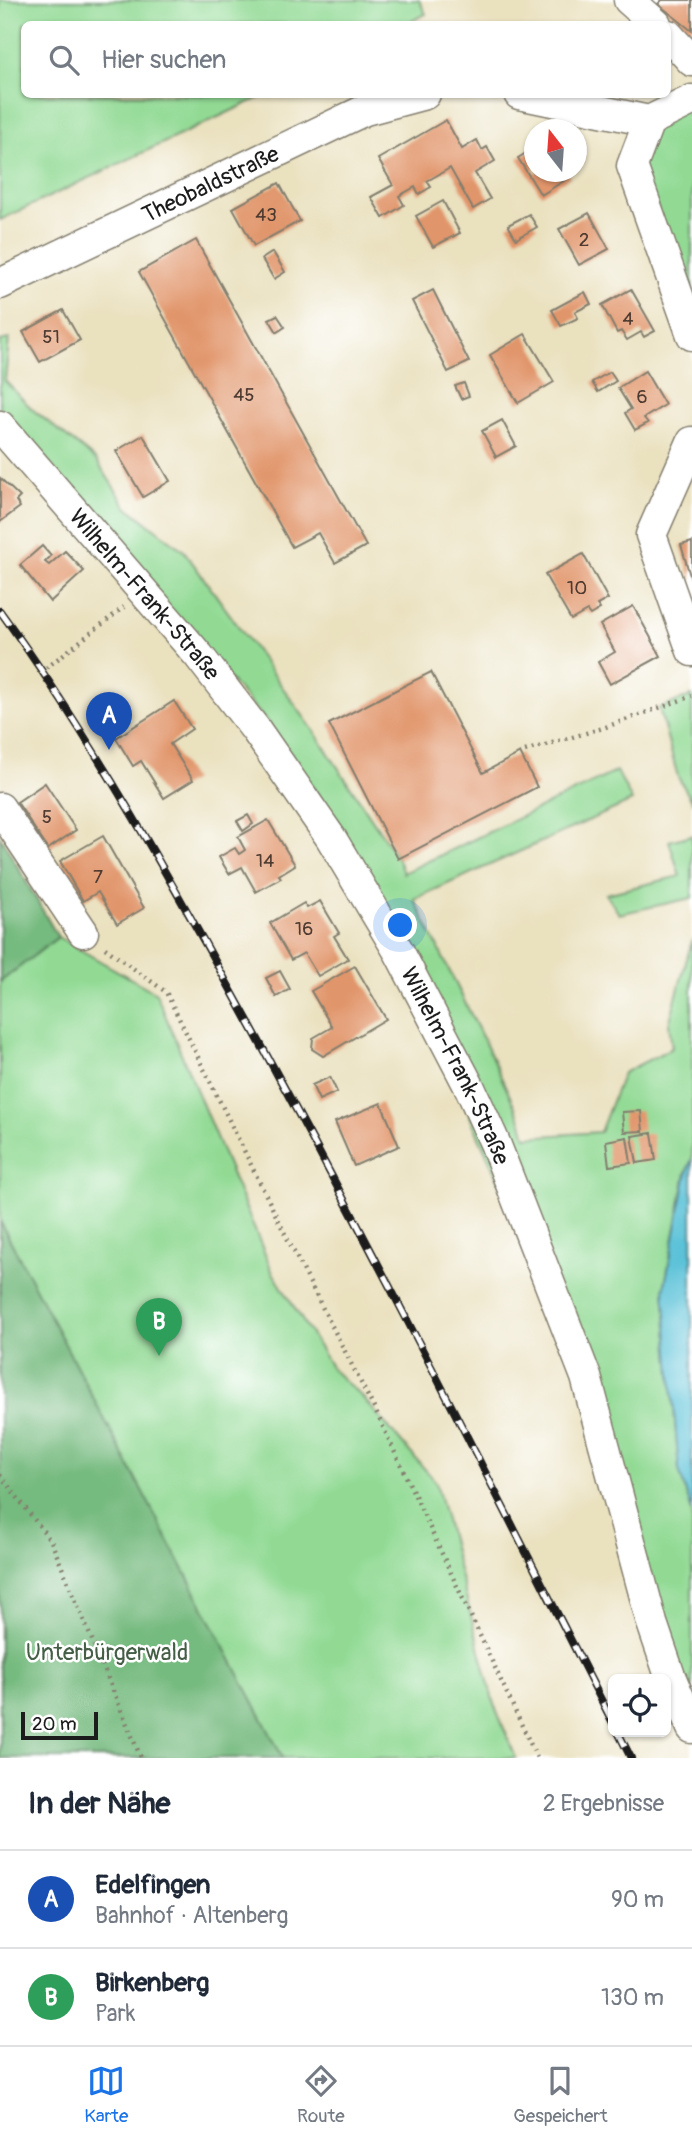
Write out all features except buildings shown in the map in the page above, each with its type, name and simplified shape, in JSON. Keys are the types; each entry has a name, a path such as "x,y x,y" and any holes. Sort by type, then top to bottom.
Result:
{"street":[{"path":"629,0 653,21"},
{"path":"671,39 692,61"},
{"name":"Theobaldstraße","path":"0,284 365,110 410,98"},
{"path":"538,98 649,121 692,100"},
{"path":"649,121 632,166 692,335"},
{"name":"Wilhelm-Frank-Straße","path":"0,426 199,656 302,794 399,952 470,1088 527,1223 586,1377 652,1623 692,1728"},
{"path":"692,442 651,535 692,651"},
{"path":"0,808 83,932"}],"path":[{"path":"46,668 143,591"},
{"path":"525,751 603,728 692,696"},
{"path":"83,932 166,992 377,1414 537,1758"},
{"path":"0,1475 51,1541 141,1758"}],"green space":[{"path":"0,0 419,0 426,14 411,21 21,21 21,98 259,98 0,220"},
{"path":"692,100 692,335 632,166 649,121"},
{"path":"9,339 5,381 32,409 96,460 127,507 184,551 314,731 398,859 403,873 617,771 632,801 414,899 489,1051 522,1122 526,1137 600,1132 623,1073 672,1048 669,1024 692,940 692,1159 686,1172 664,1290 679,1470 692,1512 692,1728 586,1377 343,831 268,723 0,420 0,341"},
{"path":"692,696 692,801 678,777 659,708"},
{"path":"692,835 692,898 619,914 606,894 680,876 669,841"},
{"path":"0,836 58,937 0,982"},
{"path":"58,937 156,993 272,1271 333,1370 363,1398 436,1482 494,1704 516,1758 0,1758 0,982"},
{"name":"Unterbürgerwald","path":"0,1221 283,1758 0,1758"}],"water":[{"path":"692,1159 692,1512 679,1470 664,1290 687,1172"}],"railway":[{"path":"0,611 68,710 219,969 388,1283 608,1713"},
{"path":"620,1737 631,1758"}],"place":[{"name":"Edelfingen","path":"109,750"},
{"name":"Birkenberg","path":"159,1356"}]}
